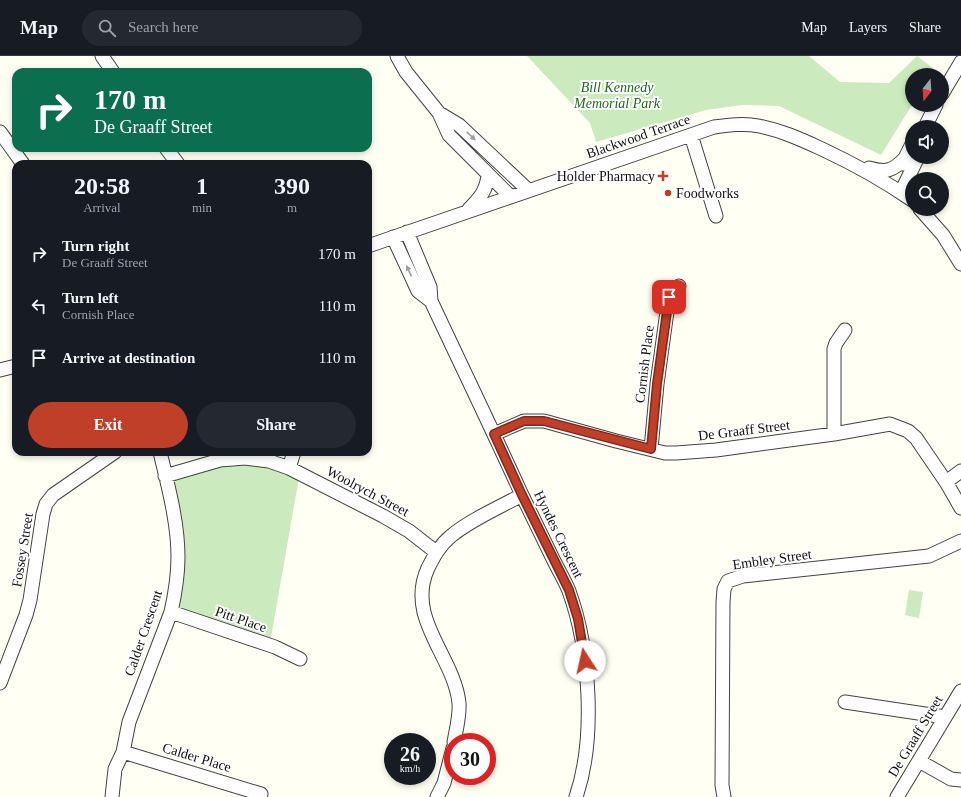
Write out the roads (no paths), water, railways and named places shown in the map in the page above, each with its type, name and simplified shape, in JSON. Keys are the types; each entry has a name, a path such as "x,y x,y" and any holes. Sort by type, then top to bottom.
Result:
{"street":[{"path":"102,56 110,68"},
{"path":"397,56 406,72 439,113 449,135 510,196"},
{"path":"949,82 961,62"},
{"path":"439,113 460,125 528,190"},
{"name":"Blackwood Terrace","path":"372,245 714,127 731,125 758,126 788,133 855,165 905,195"},
{"path":"0,132 12,149"},
{"path":"691,135 716,216"},
{"path":"855,165 881,172 896,168 905,158"},
{"path":"896,189 905,158"},
{"path":"896,189 913,164"},
{"path":"466,212 480,198 486,188 488,174"},
{"path":"926,216 943,235 961,264"},
{"name":"Hyndes Crescent","path":"407,232 430,287 430,301"},
{"name":"Hyndes Crescent","path":"393,237 418,290 430,301 569,590 578,619 587,675 587,735 580,784 576,797"},
{"name":"Cornish Place","path":"651,449 657,384 669,297 679,286"},
{"path":"834,434 834,348 845,330"},
{"path":"0,370 12,367"},
{"name":"De Graaff Street","path":"494,434 524,421 544,421 665,453 697,452 834,434 890,424 908,431 916,438 946,482 961,508"},
{"name":"Fossey Street","path":"0,683 26,615 30,600 41,522 46,504 53,495 109,456"},
{"name":"Calder Crescent","path":"112,797 115,769 124,752 129,722 171,612 175,593 178,557 175,520 161,456"},
{"path":"289,468 293,456"},
{"name":"Woolrych Street","path":"165,476 220,460 235,458 257,458 278,463 383,516 409,531 436,552"},
{"path":"946,482 961,471"},
{"path":"455,733 458,703 453,680 425,619 422,606 426,572 436,552 455,532 522,495"},
{"name":"Embley Street","path":"724,797 722,785 723,602 724,589 728,581 743,576 929,556 961,540"},
{"name":"Pitt Place","path":"171,612 275,647 300,659"},
{"name":"De Graaff Street","path":"897,797 961,691"},
{"path":"845,702 945,717"},
{"name":"Calder Place","path":"124,752 261,794"},
{"path":"919,761 950,779 961,780"},
{"path":"437,797 444,783"}],"place":[{"name":"Holder Pharmacy","path":"663,176"},
{"name":"Foodworks","path":"668,193"}],"park label":[{"name":"Bill Kennedy Memorial Park","path":"617,96"}]}
